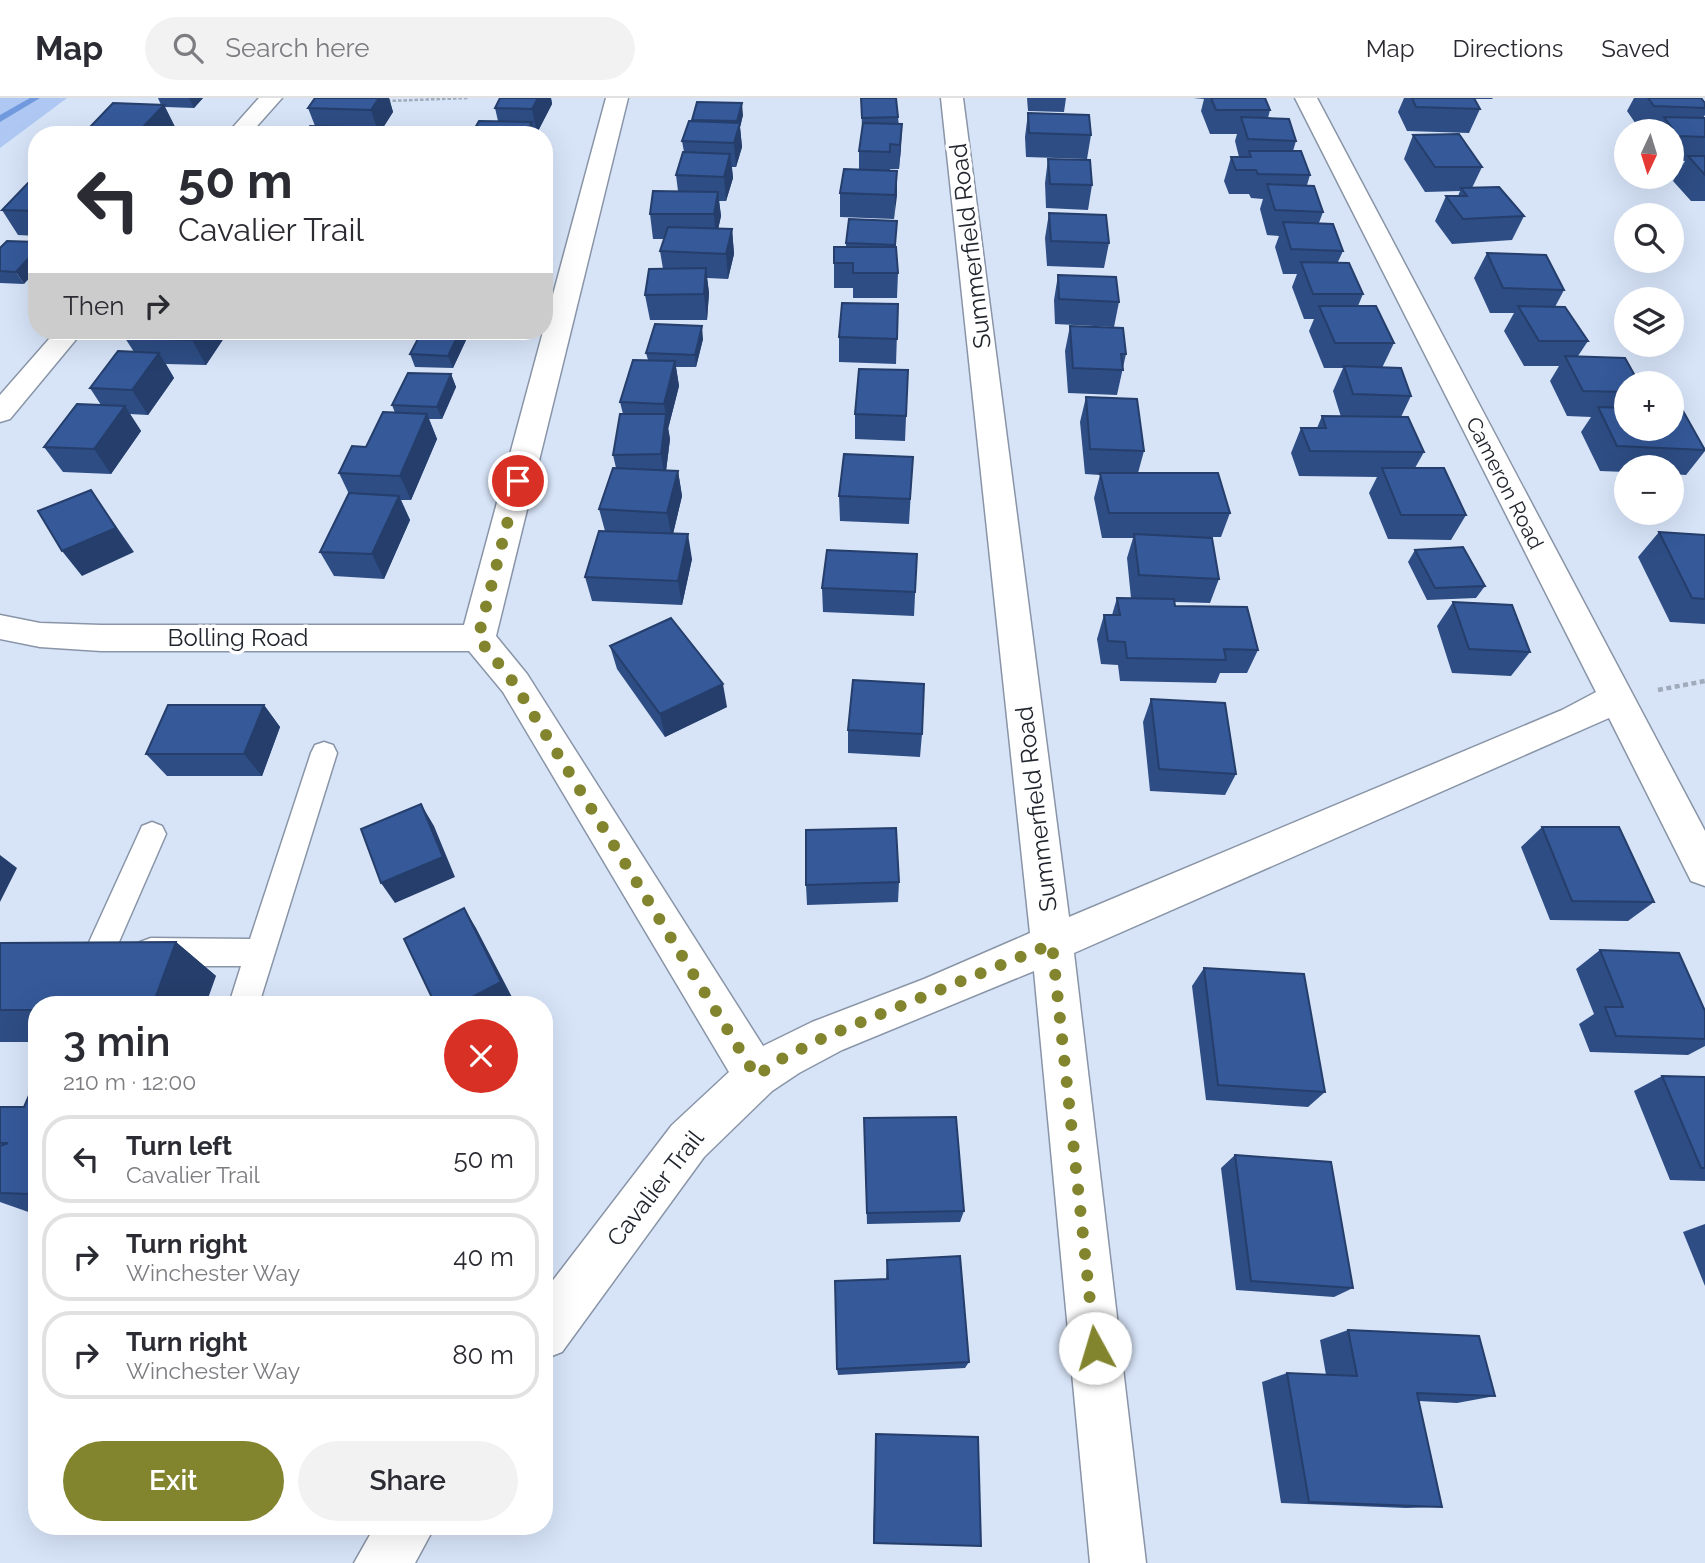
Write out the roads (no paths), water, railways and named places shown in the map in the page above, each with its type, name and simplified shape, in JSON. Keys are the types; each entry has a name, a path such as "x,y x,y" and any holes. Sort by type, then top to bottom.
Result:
{"street":[{"path":"245,126 271,98"},
{"path":"617,98 478,638 514,683 756,1076"},
{"name":"Summerfield Road","path":"953,98 1052,944 1118,1563"},
{"name":"Cameron Road","path":"1306,98 1705,869"},
{"path":"0,413 62,340"},
{"name":"Bolling Road","path":"0,627 40,635 101,638 478,638"},
{"name":"Cavalier Trail","path":"553,1322 688,1141 756,1076 783,1058 827,1036 1052,944 1272,847 1575,720 1616,698"},
{"path":"382,1563 402,1535"}],"lane":[{"path":"247,996 324,753"},
{"path":"152,834 88,951 260,953"}],"waterway":[{"path":"0,119 36,98"}]}
